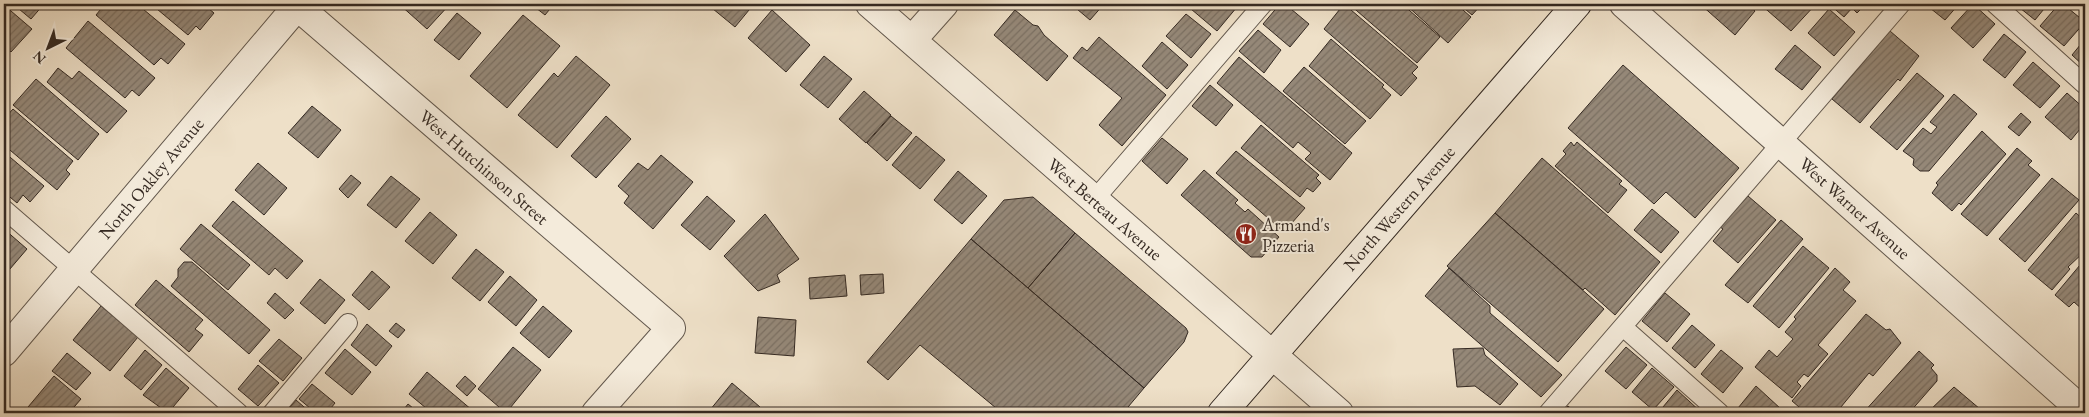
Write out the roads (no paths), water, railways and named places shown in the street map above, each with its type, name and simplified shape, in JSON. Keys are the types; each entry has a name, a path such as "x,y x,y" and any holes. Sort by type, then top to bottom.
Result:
{"street":[{"name":"West Berteau Avenue","path":"870,4 1339,413"},
{"path":"912,40 944,4"},
{"name":"North Western Avenue","path":"1222,413 1577,4"},
{"name":"West Warner Avenue","path":"1624,4 2085,413"},
{"name":"North Oakley Avenue","path":"4,352 298,5"},
{"name":"West Hutchinson Street","path":"298,5 671,328 596,413"}],"lane":[{"path":"1094,200 1263,4"},
{"path":"1548,413 1901,4"},
{"path":"1995,4 2085,85"},
{"path":"4,209 239,413"},
{"path":"272,413 348,323"},
{"path":"1623,327 1720,413"}],"place":[{"name":"Armand's Pizzeria","path":"1246,234"}]}
